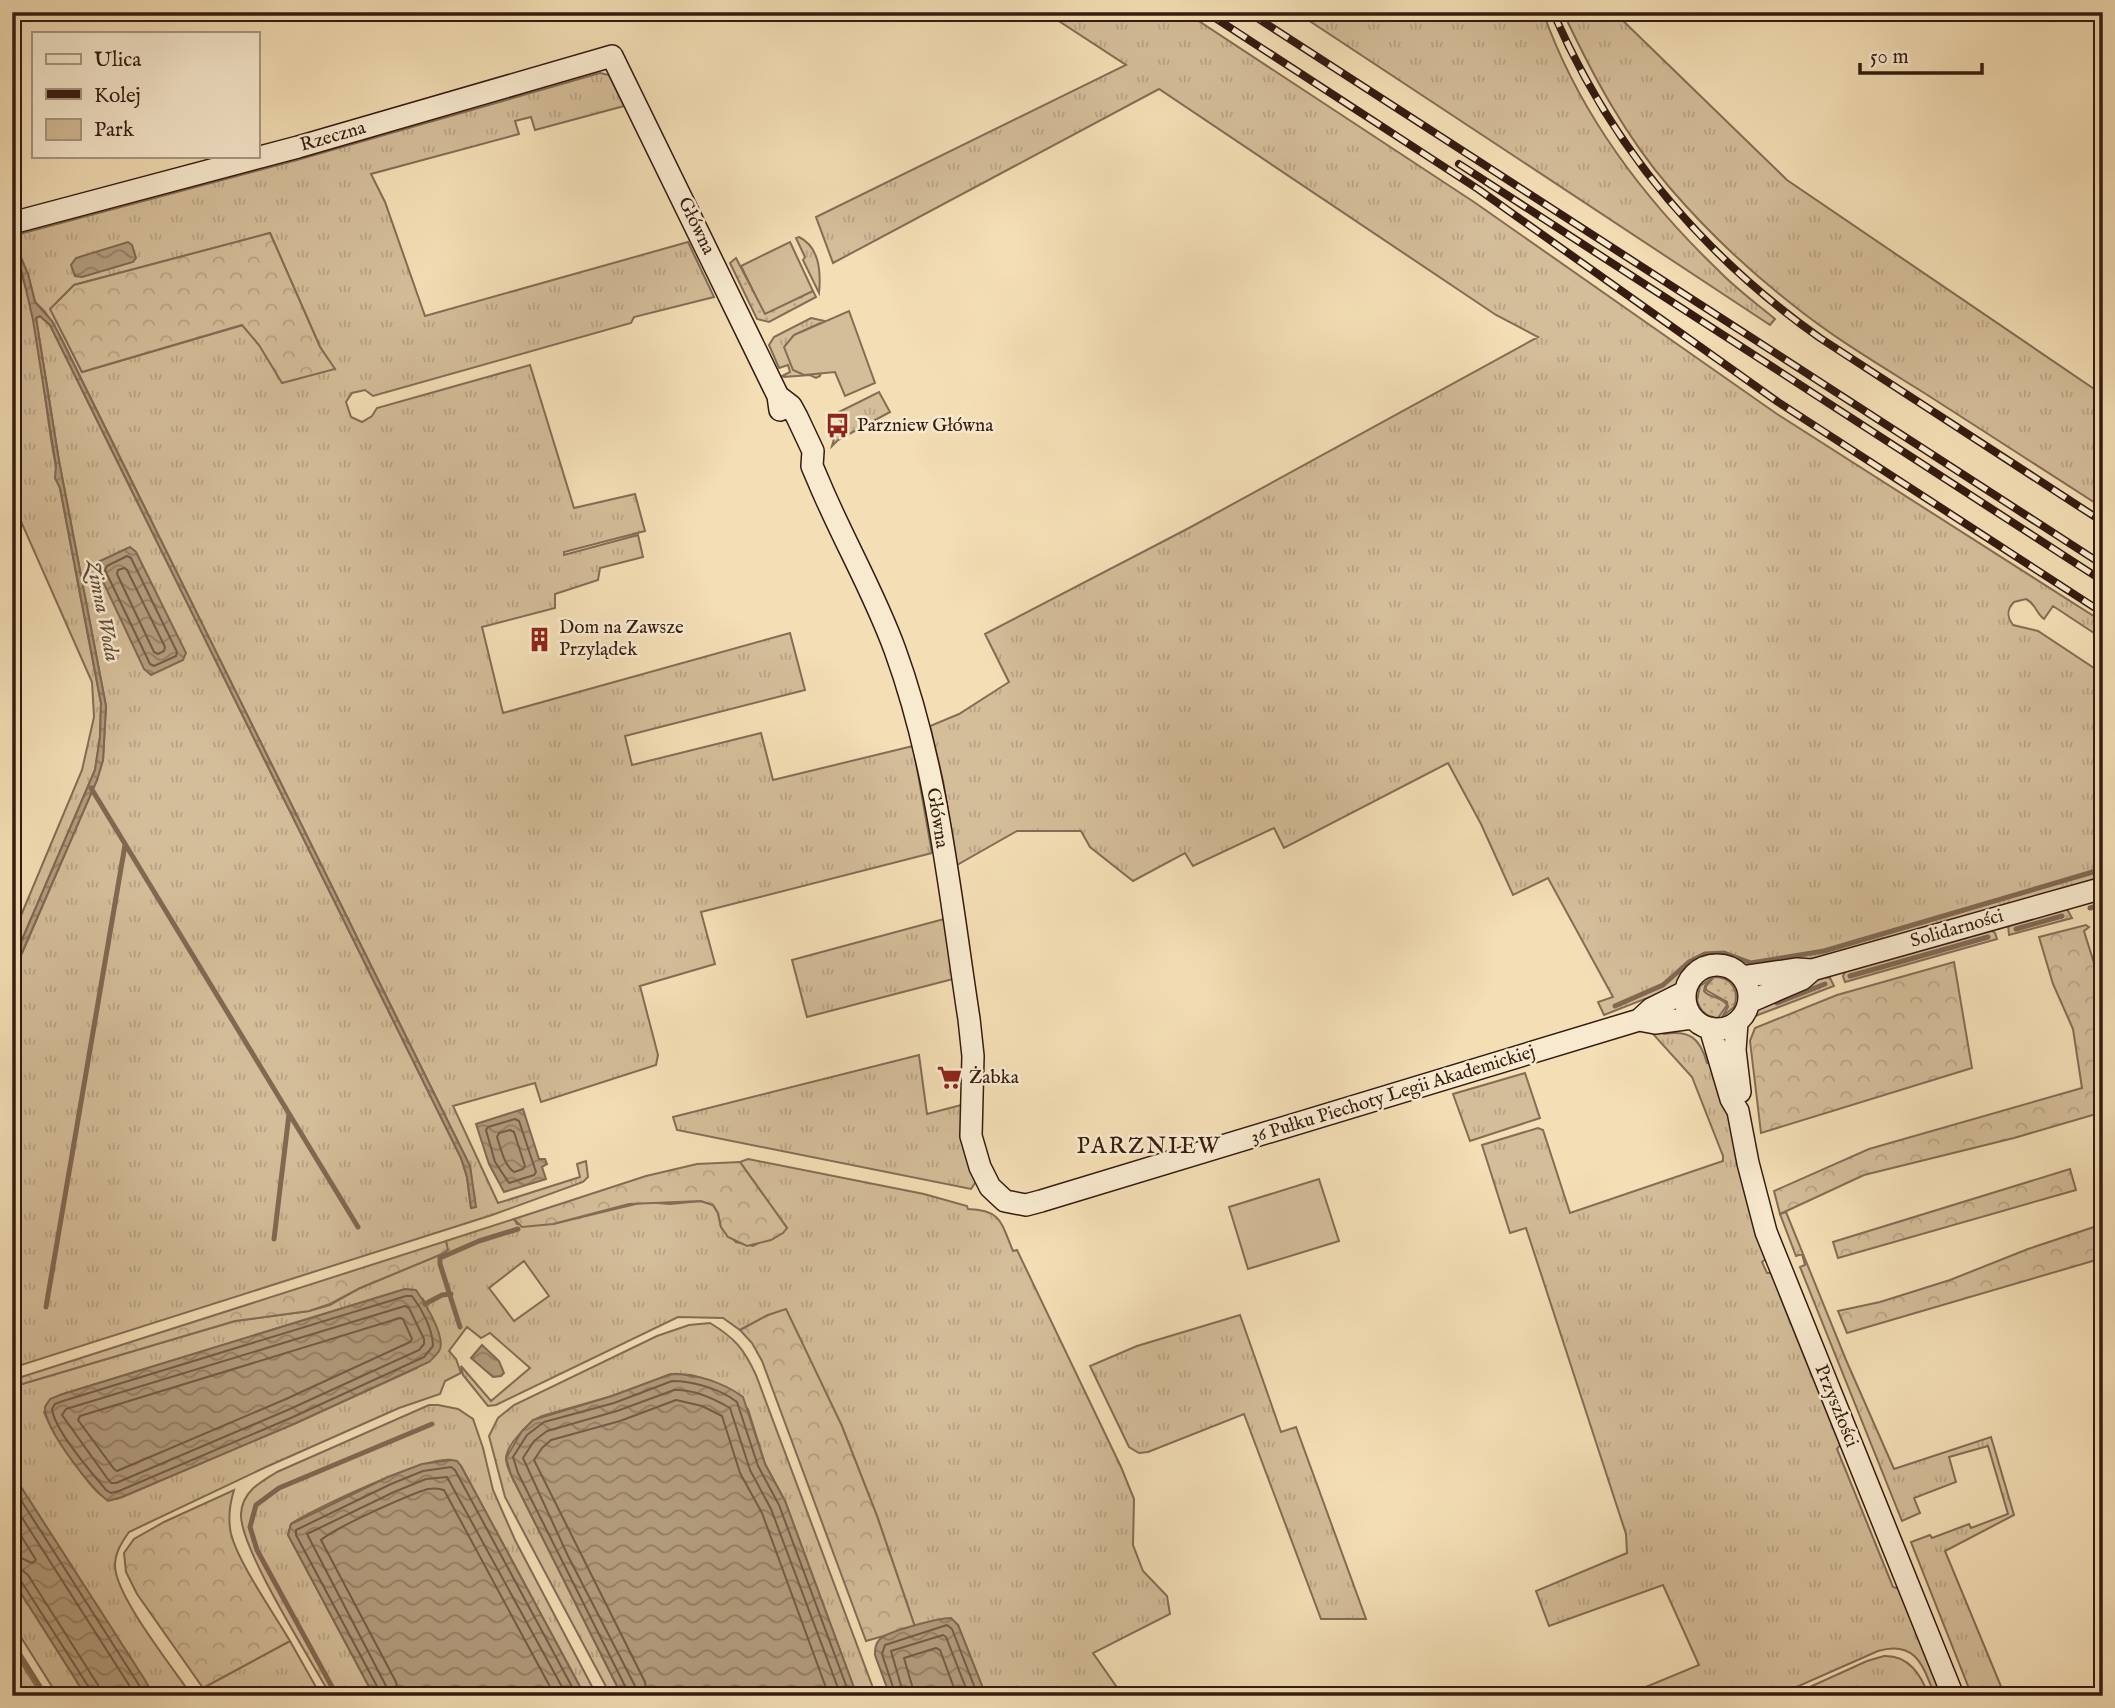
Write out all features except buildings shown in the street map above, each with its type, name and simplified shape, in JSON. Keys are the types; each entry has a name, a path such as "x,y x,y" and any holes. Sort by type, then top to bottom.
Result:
{"street":[{"name":"Rzeczna","path":"259,157 612,56"},
{"name":"Główna","path":"612,56 778,396 780,410 802,457 812,466 886,626 904,677 926,757 969,1020 973,1056 972,1142 990,1187"},
{"name":"Rzeczna","path":"14,223 257,158"},
{"name":"Solidarności","path":"1742,977 1797,969 1812,970 2103,888"},
{"path":"1707,966 1726,966 1742,977 1748,988 1749,1002 1737,1023 1724,1029 1701,1023 1686,1005 1685,992 1691,978 1707,966"},
{"name":"Solidarności","path":"1749,1002 1802,979 1812,970"},
{"name":"36 Pułku Piechoty Legii Akademickiej","path":"990,1187 999,1197 1011,1204 1034,1203 1639,1020 1651,1009 1685,992"},
{"name":"36 Pułku Piechoty Legii Akademickiej","path":"1639,1020 1655,1023 1701,1023"},
{"name":"Przyszłości","path":"1701,1023 1738,1111 1766,1232 1953,1696"},
{"name":"Przyszłości","path":"1737,1023 1735,1050 1740,1099 1738,1111"}],"green space":[{"path":"1045,12 1185,12 1474,202 1777,414 2103,622 2103,639 2053,606 2044,619 2026,599 2014,602 2008,614 2013,625 2038,631 2103,674 2103,879 1824,958 1745,968 1721,958 1707,959 1690,969 1678,986 1604,1015 1598,1002 1613,997 1548,878 1513,895 1481,824 1448,763 1284,848 1274,828 1193,866 1185,853 1133,881 1090,847 1081,831 1017,831 957,865 943,781 930,726 959,714 1009,682 985,634 1189,528 1538,337 1496,315 1159,89 833,263 816,217 1126,65"},
{"path":"1296,12 1543,12 1557,49 1594,118 1639,183 1690,242 1725,277 1775,319 1770,325"},
{"path":"1563,12 1614,12 1787,180 2103,395 2103,508 1842,341 1776,292 1744,264 1684,204 1638,147 1598,81"},
{"path":"600,73 609,75 624,106 535,130 531,117 515,121 519,134 371,174 385,202 425,316 688,242 714,297 634,317 631,323 373,396 365,390 352,393 346,402 351,417 362,422 372,416 377,408 530,365 574,508 635,494 645,531 564,552 564,555 638,535 643,557 600,568 598,580 555,594 555,608 482,627 503,713 790,633 805,690 625,736 632,765 761,733 773,780 913,746 932,853 701,912 715,964 640,986 658,1055 656,1065 541,1102 535,1083 453,1106 498,1203 580,1177 577,1164 586,1161 588,1177 583,1182 492,1215 12,1368 12,976 97,780 103,760 106,706 59,461 36,318 40,316 50,325 461,1158 467,1177 471,1208 475,1207 470,1166 60,336 45,312 35,302 28,274 12,236 297,160","holes":["270,233 320,347 334,369 259,345 243,325 82,372 51,309 74,285"]},
{"path":"270,233 320,347 335,369 282,383 259,345 242,325 82,372 50,309 74,285"},
{"path":"799,237 811,247 818,261 819,293 803,260 805,257 796,238"},
{"path":"790,242 813,291 765,315 741,266"},
{"path":"12,252 22,276 35,326 54,456 101,703 95,770 12,963 12,937 82,770 94,717 92,682 12,501"},
{"path":"736,258 765,314 813,291 816,297 769,322 757,319 730,263"},
{"path":"849,311 875,383 845,396 835,372 804,375 793,370 784,347 794,335"},
{"path":"811,318 825,321 794,335 788,344 804,375 821,373 820,376 784,377 782,376 790,372 788,365 779,368 769,345 774,337"},
{"path":"879,392 890,412 838,440 832,446 842,421 838,419 839,412"},
{"path":"2067,909 2072,918 2009,935 2008,925"},
{"path":"944,919 953,979 807,1017 792,960"},
{"path":"2086,925 2089,927 2084,931 2103,992 2103,1112 2014,1138 1864,1175 1780,1214 1774,1191 1869,1149 2082,1088 2073,1029 2053,984 2039,937"},
{"path":"1989,929 1995,933 1997,939 1845,982 1843,976 1846,970"},
{"path":"1954,962 1972,1068 1761,1133 1750,1041 1755,1028 1837,995"},
{"path":"1714,977 1729,982 1736,995 1734,1007 1722,1017 1728,1007 1727,1002 1706,990"},
{"path":"1823,977 1830,978 1834,986 1750,1018 1758,1006"},
{"path":"1712,978 1704,991 1727,1005 1718,1018 1704,1013 1697,1000 1700,986"},
{"path":"1681,1033 1693,1038 1701,1047 1707,1063 1715,1061 1767,1258 1762,1262 1767,1273 1773,1273 1841,1444 1837,1449 1893,1587 1900,1589 1943,1696 1935,1696 1922,1666 1910,1652 1891,1649 1878,1651 1776,1696 1624,1696 1699,1665 1663,1585 1549,1626 1536,1591 1627,1553 1626,1534 1526,1228 1510,1233 1482,1145 1538,1128 1543,1130 1570,1213 1723,1161 1692,1077 1653,1034"},
{"path":"919,1055 927,1114 965,1104 975,1175 975,1183 971,1189 677,1130 673,1117"},
{"path":"1525,1073 1540,1118 1470,1141 1453,1094"},
{"path":"748,1159 924,1194 967,1206 968,1209 988,1212 999,1220 1013,1251 1017,1250 1121,1467 1134,1499 1133,1545 1143,1571 1167,1596 1170,1614 1093,1653 1123,1696 986,1696 958,1625 943,1619 915,1627 877,1516 841,1424 768,1315 740,1330 723,1318 678,1317 496,1405 488,1406 463,1375 461,1366 491,1401 530,1368 490,1333 481,1338 467,1327 449,1351 456,1359 461,1373 445,1381 440,1394 399,1408 266,1467 129,1532 116,1556 118,1579 135,1613 192,1696 154,1696 12,1473 12,1387 235,1321 309,1311 330,1305 360,1288 442,1254 447,1250 446,1241 514,1219 517,1224 553,1224 644,1202 670,1204 701,1201 713,1205 721,1227 736,1242 753,1246 787,1228 740,1162","holes":["524,1261 549,1296 514,1321 489,1288","405,1289 423,1299 439,1335 417,1368 119,1498 106,1498 87,1480 44,1412 60,1395"]},
{"path":"740,1162 787,1228 771,1240 747,1246 728,1237 713,1205 701,1201 629,1204 553,1224 522,1227 514,1219 646,1176 697,1164"},
{"path":"2070,1169 2076,1190 1838,1258 1833,1242"},
{"path":"1319,1179 1339,1241 1248,1269 1229,1207"},
{"path":"1786,1212 1894,1469 1991,1437 2014,1515 1945,1551 2005,1696 1972,1696 1911,1542 1930,1535 1932,1538 1969,1524 1971,1528 2008,1514 1988,1446 1949,1457 1956,1482 1914,1498 1920,1513 1902,1521 1800,1267 1805,1265 1802,1254 1796,1256 1780,1214"},
{"path":"2103,1224 2103,1258 1847,1333 1838,1311 1880,1302 1950,1280 2028,1249"},
{"path":"446,1241 448,1250 442,1254 360,1288 330,1304 309,1311 235,1321 12,1387 12,1380"},
{"path":"786,1309 841,1424 877,1516 915,1627 866,1641 762,1361 752,1343 740,1330"},
{"path":"1240,1315 1281,1432 1296,1427 1366,1619 1321,1619 1244,1414 1148,1452 1139,1453 1129,1447 1090,1366 1137,1346"},
{"path":"710,1323 738,1345 756,1375 876,1696 857,1696 785,1501 765,1464 748,1409 712,1381 691,1375 671,1374 612,1396 542,1416 520,1434 507,1453 506,1461 511,1475 622,1696 611,1696 505,1497 489,1436 498,1418 514,1405 657,1336 689,1325"},
{"path":"429,1405 458,1409 473,1419 493,1490 515,1540 597,1696 585,1696 461,1466 451,1460 438,1461 396,1474 291,1524 288,1535 374,1696 331,1696 294,1632 264,1577 244,1530 241,1514 248,1494 277,1472"},
{"path":"234,1490 230,1523 235,1546 290,1641 203,1688 137,1594 126,1572 124,1553 134,1539"},
{"path":"12,1579 86,1696 58,1696 12,1623"},
{"path":"290,1641 321,1696 208,1696 203,1688"},
{"path":"12,1648 42,1696 12,1696"},
{"path":"1884,1656 1900,1659 1913,1668 1929,1696 1790,1696 1867,1661"}],"water":[{"path":"12,238 28,274 35,302 52,321 60,336 470,1166 476,1207 471,1208 467,1177 461,1158 50,325 40,316 36,318 59,461 106,706 103,760 97,780 12,976 12,963 95,770 101,703 60,488 55,478 56,466 33,320 22,272 12,252"},
{"path":"128,242 132,245 136,258 133,262 82,277 75,276 71,265 76,258"},
{"path":"130,547 136,552 186,653 183,660 151,675 144,669 98,571 98,562"},
{"path":"523,1109 539,1159 545,1159 547,1164 542,1167 546,1179 504,1192 489,1164 476,1124"},
{"path":"405,1289 416,1290 433,1318 439,1335 440,1349 429,1362 296,1423 122,1497 108,1501 100,1494 69,1457 47,1417 45,1407 50,1399 60,1395"},
{"path":"482,1345 499,1361 504,1373 501,1376 493,1377 471,1358"},
{"path":"671,1374 709,1380 743,1397 765,1464 785,1501 857,1696 622,1696 511,1475 506,1458 522,1431 533,1420 612,1396"},
{"path":"457,1461 461,1466 585,1696 374,1696 288,1535 291,1524 388,1477 422,1464"},
{"path":"12,1473 154,1696 86,1696 12,1579"},
{"path":"951,1618 958,1625 986,1696 890,1696 875,1655 878,1641 903,1629"}],"waterway":[{"path":"91,788 358,1227"},
{"path":"46,1307 125,845"},
{"path":"1615,1006 1663,985 1689,962 1705,954 1724,953 1751,963 1824,951 2103,869"},
{"path":"2090,908 2103,904"},
{"path":"2016,929 2062,916"},
{"path":"1850,976 1988,937"},
{"path":"1777,1003 1825,984"},
{"path":"274,1239 289,1114"},
{"path":"460,1327 440,1258 479,1241 518,1229"},
{"path":"425,1304 442,1295 451,1294"},
{"path":"337,1696 257,1550 250,1527 256,1505 279,1488 432,1424"},
{"name":"Zimna Woda","path":"12,1642 46,1696"}],"railway":[{"path":"1206,12 1478,189 1778,402 2103,613"},
{"path":"1248,12 2103,565"},
{"path":"1553,12 1602,108 1632,152 1664,194 1736,270 1820,338 2103,522"},
{"path":"1459,164 2103,581"}],"place":[{"name":"Parzniew Główna","path":"837,426"},
{"name":"Dom na Zawsze Przylądek","path":"539,639"},
{"name":"Żabka","path":"949,1078"}],"district":[{"name":"PARZNIEW","path":"1149,1146"}]}
